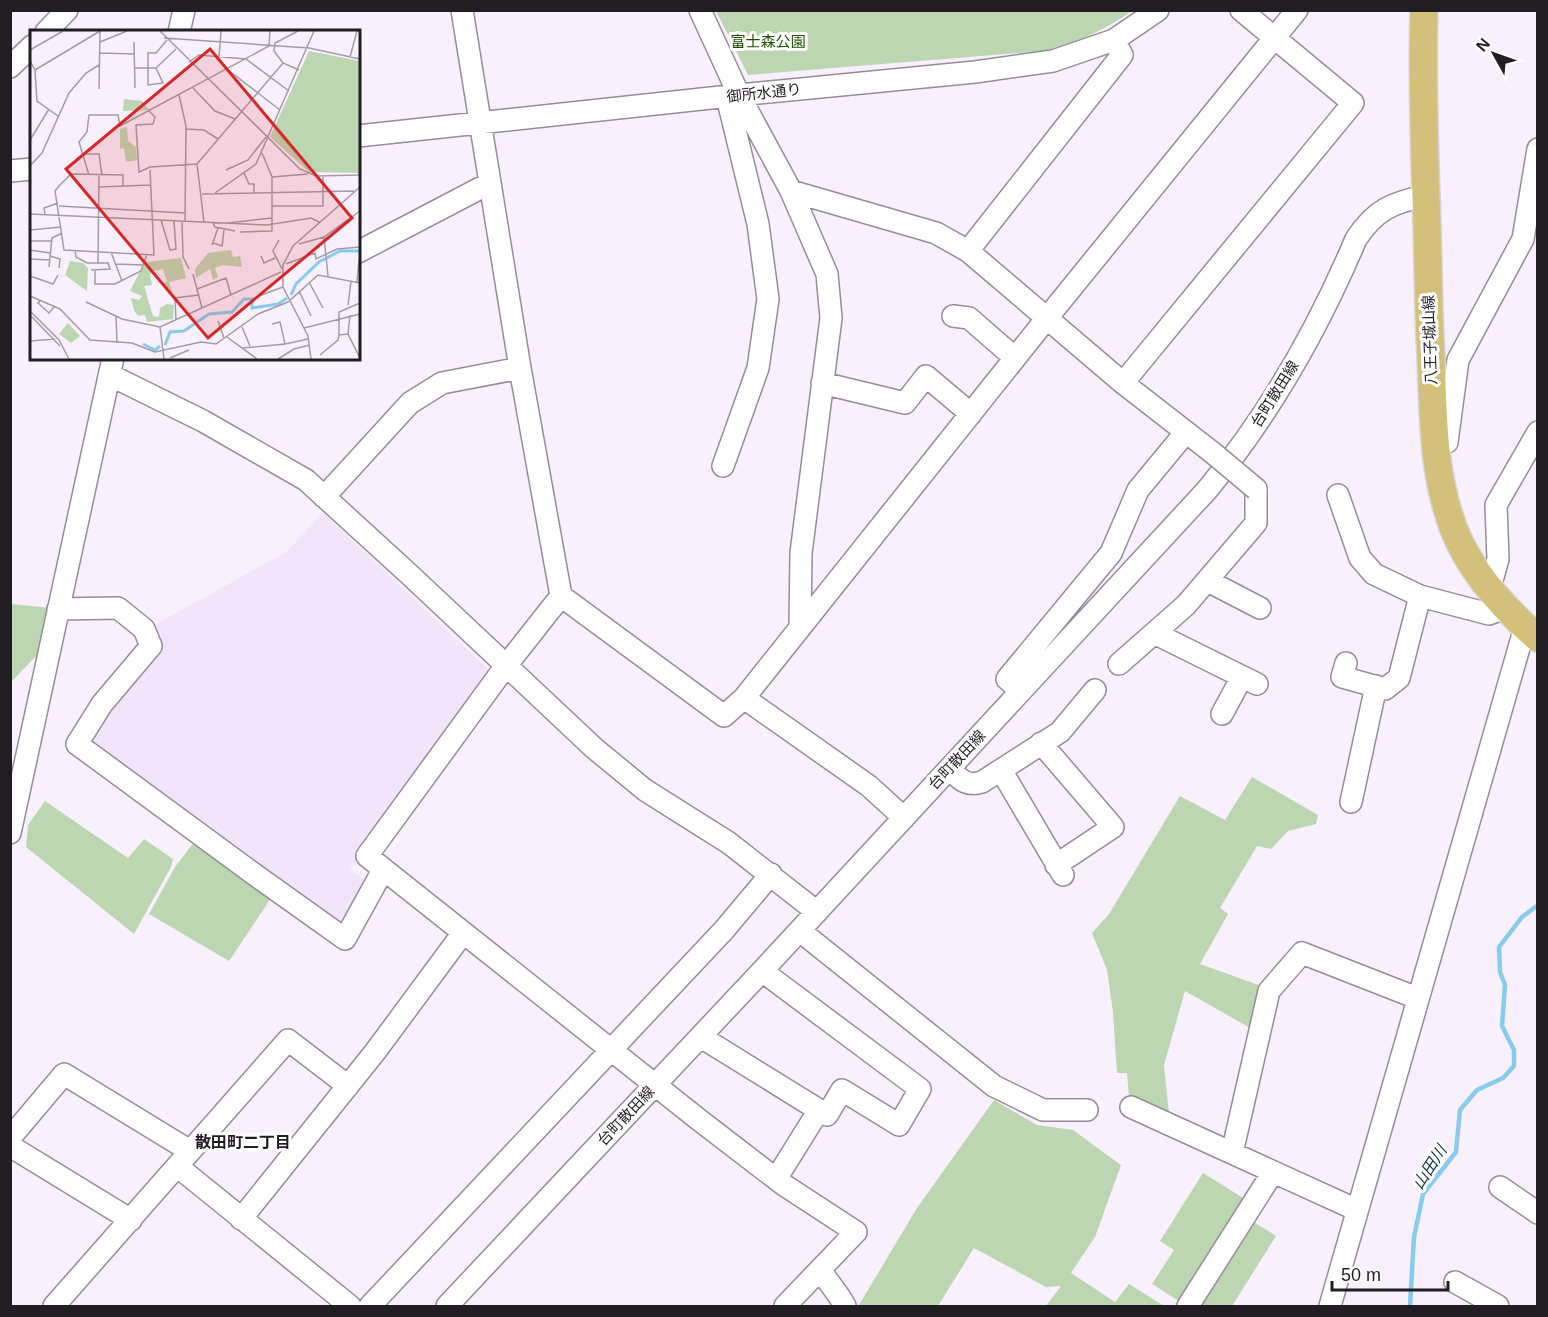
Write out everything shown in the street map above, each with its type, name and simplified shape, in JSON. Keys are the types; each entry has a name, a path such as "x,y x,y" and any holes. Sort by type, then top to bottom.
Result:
{"main road":[{"name":"八王子城山線","path":"1424,10 1422,72 1427,271 1434,445 1440,484 1460,542 1487,585 1505,608 1531,632"}],"street":[{"path":"48,30 67,10"},
{"path":"179,30 183,10"},
{"path":"462,10 520,368 561,596 724,716 744,698 1047,318 1297,10"},
{"path":"700,10 733,96 758,224 768,299 758,368 723,466"},
{"name":"御所水通り","path":"360,136 975,72 1053,61 1114,40 1158,10"},
{"path":"1123,382 1353,103 1241,10"},
{"path":"968,251 1122,55 1114,40"},
{"path":"10,67 30,48"},
{"path":"733,96 791,191 827,274 831,318 801,553 800,627"},
{"path":"1434,445 1448,442 1458,360 1530,242 1538,149"},
{"path":"10,171 30,169"},
{"path":"360,251 490,183"},
{"path":"791,191 936,233 968,251 1123,382 1256,489 1256,523 1186,605 1119,664"},
{"name":"台町散田線","path":"447,1306 701,1037 1172,530 1232,459 1270,403 1312,334 1356,239 1365,225 1377,213 1390,206 1426,196"},
{"path":"953,316 969,318 1015,358"},
{"path":"10,833 111,367 306,480 594,748 645,790 729,843 771,874 816,912"},
{"path":"324,497 410,403 442,383 520,368"},
{"path":"822,383 905,403 926,376 971,414"},
{"path":"1021,691 1007,679 1111,553 1138,490 1186,432"},
{"path":"1487,585 1493,577 1498,559 1496,505 1538,432"},
{"path":"1338,495 1360,558 1374,574 1420,596 1489,614 1505,608"},
{"path":"1208,580 1260,608"},
{"path":"561,596 505,667 367,856 776,1179 856,1232 785,1306"},
{"path":"1346,663 1342,677 1385,688 1399,678 1420,596"},
{"path":"58,609 118,608 144,629 151,646 102,704 77,744 345,939 383,870"},
{"path":"1330,1306 1417,998 1531,632"},
{"path":"1154,633 1249,680 1222,714"},
{"path":"1352,802 1376,686"},
{"path":"949,769 965,783 973,785 982,782 1060,732 1095,690"},
{"path":"744,698 869,786 904,818"},
{"path":"1001,770 1060,870 1113,827 1041,743"},
{"path":"370,1306 724,930 771,874"},
{"path":"800,931 994,1086 1043,1110 1087,1110"},
{"path":"241,1219 348,1086 463,933"},
{"path":"1232,1153 1269,991 1302,952 1417,998"},
{"path":"701,1037 827,1115 842,1090 899,1125 920,1089 762,971"},
{"path":"54,1306 288,1040 348,1086"},
{"path":"10,1138 64,1074 184,1159 241,1219 350,1306"},
{"path":"1131,1107 1357,1210"},
{"path":"776,1179 819,1110"},
{"path":"10,1146 131,1220"},
{"path":"1188,1306 1273,1172"},
{"path":"1500,1187 1538,1213"},
{"path":"820,1270 845,1306"},
{"path":"1455,1282 1498,1306"}],"shaded area":[{"path":"323,513 488,669 490,677 350,870 370,884 343,927 337,928 89,737 151,627 286,552"}],"green space":[{"name":"富士森公園","path":"716,11 1132,11 1090,35 1044,51 748,75"},
{"path":"11,604 51,608 38,654 11,682"},
{"path":"1252,777 1318,815 1316,824 1288,831 1271,849 1257,846 1220,908 1228,914 1200,964 1264,987 1252,1029 1185,991 1164,1065 1169,1114 1129,1097 1127,1073 1117,1073 1113,1012 1107,970 1092,933 1109,914 1180,796 1225,820"},
{"path":"45,801 128,858 144,839 173,859 171,867 134,934 26,847 28,825"},
{"path":"195,841 271,898 229,961 149,914 175,867"},
{"path":"994,1100 1037,1125 1073,1130 1121,1165 1095,1237 1071,1273 1115,1302 1129,1284 1164,1306 1046,1306 1061,1286 1046,1287 974,1248 938,1306 859,1305 917,1208"},
{"path":"1203,1173 1248,1201 1182,1303 1152,1284 1174,1250 1160,1241"},
{"path":"1249,1219 1276,1236 1232,1306 1195,1306"}],"waterway":[{"name":"山田川","path":"1410,1306 1414,1237 1423,1194 1456,1152 1460,1110 1477,1090 1503,1078 1514,1066 1514,1050 1502,1026 1505,985 1500,972 1499,947 1522,917 1538,905"}],"district":[{"name":"散田町二丁目","path":"243,1142"}]}
